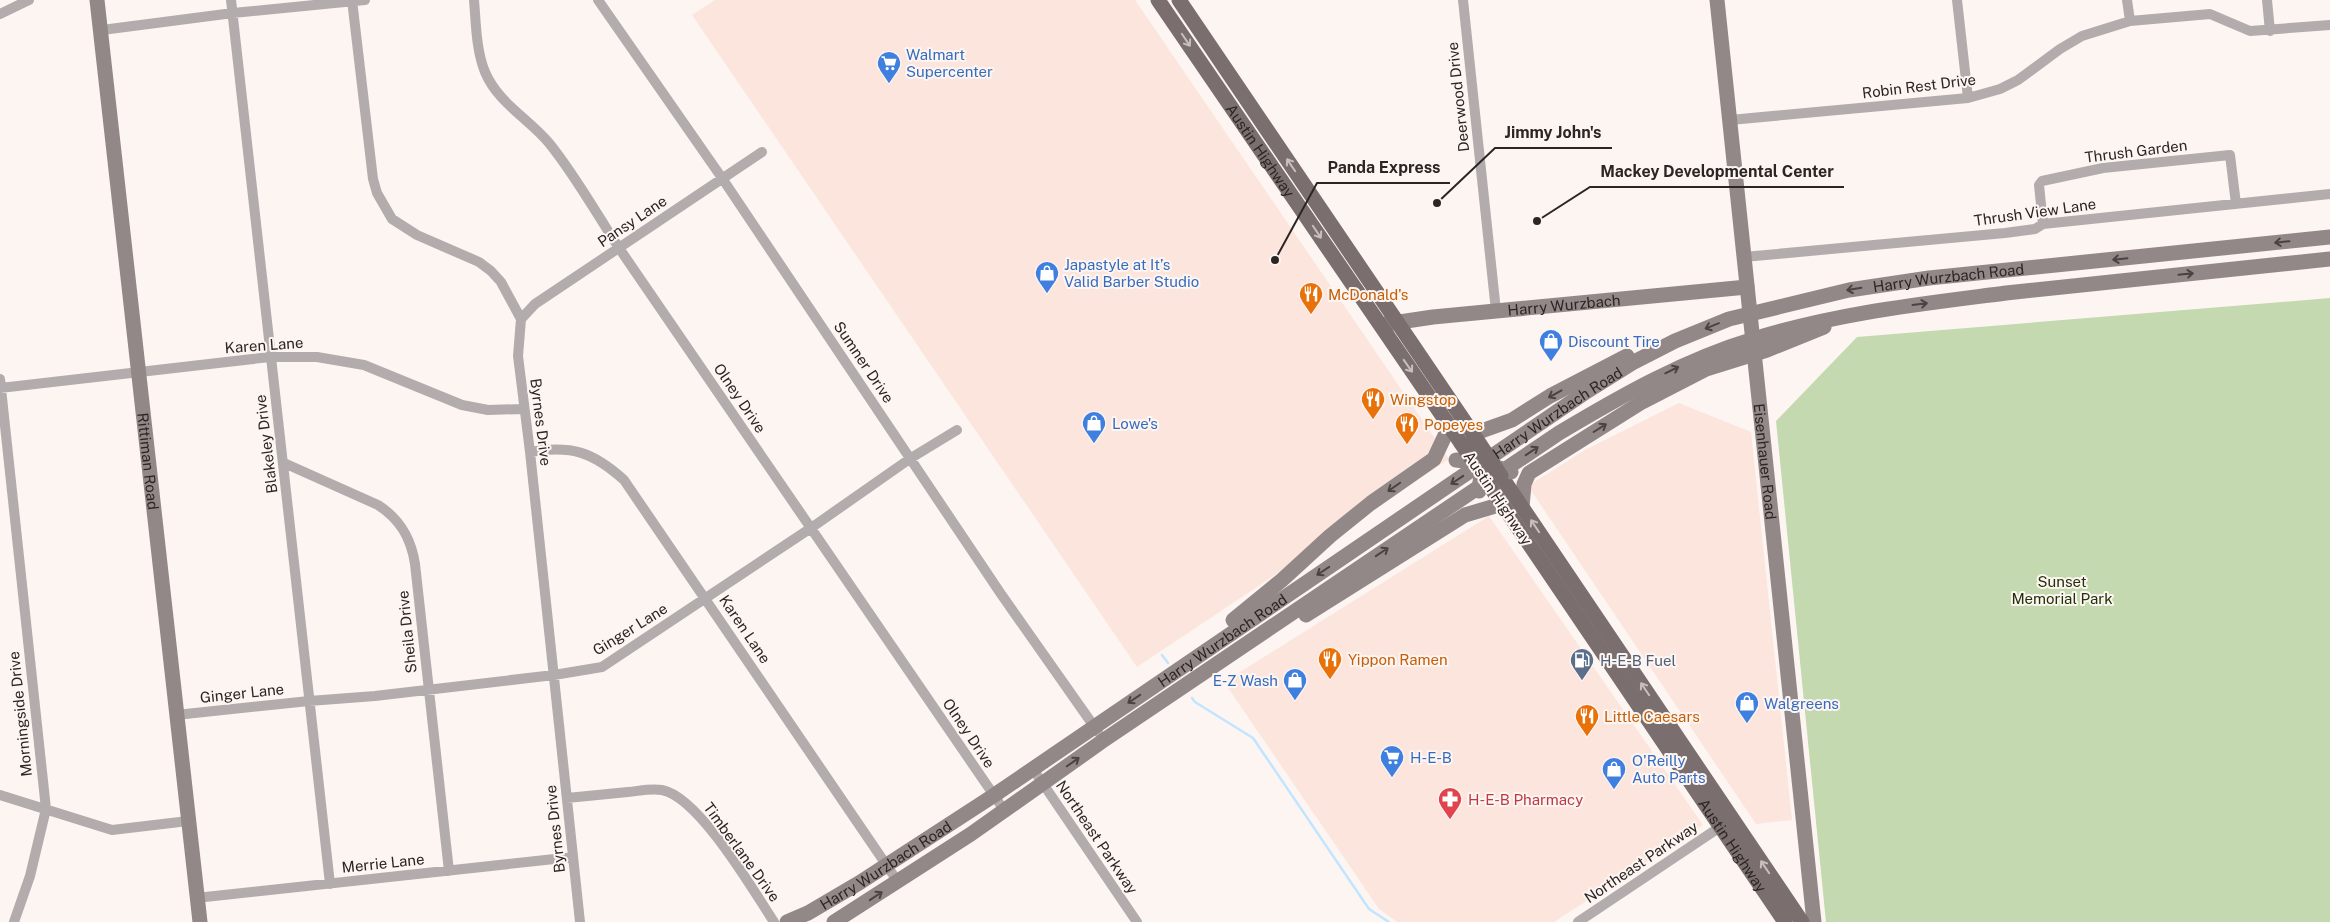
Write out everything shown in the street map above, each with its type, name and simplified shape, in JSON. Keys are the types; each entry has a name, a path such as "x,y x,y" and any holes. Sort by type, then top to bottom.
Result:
{"main road":[{"name":"Rittiman Road","path":"97,0 102,30 200,922"},
{"name":"Austin Highway","path":"1158,0 1449,427 1484,462 1522,507 1565,580 1720,827 1786,922"},
{"name":"Austin Highway","path":"1179,0 1450,400 1484,462 1502,504 1526,540 1534,545 1562,586 1565,580"},
{"name":"Eisenhauer Road","path":"1717,0 1814,922"},
{"name":"Harry Wurzbach Road","path":"787,922 808,913 886,866 993,796 1204,652 1281,590 1582,394 1634,362 1676,341 1750,313 1849,290 1928,278 2330,237"},
{"name":"Harry Wurzbach Road","path":"834,922 898,882 1104,740 1558,433 1665,374 1710,354 1754,347 1846,316 1912,305 2330,259"},
{"name":"Harry Wurzbach","path":"1380,326 1397,321 1747,287"},
{"path":"1465,515 1479,491 1484,462 1512,420 1550,396 1644,346 1676,341"},
{"path":"1522,507 1524,484 1529,473 1601,427 1663,392 1754,347"},
{"path":"1484,462 1512,420"},
{"path":"1226,658 1226,647 1266,619 1281,590 1330,536 1371,503 1434,459 1449,427"},
{"path":"1434,459 1484,462 1529,473"},
{"path":"1270,628 1309,614 1465,515 1502,504"},
{"name":"Austin Highway","path":"1565,580 1802,922"}],"street":[{"path":"0,14 28,0"},
{"name":"Blakeley Drive","path":"231,0 330,884"},
{"path":"102,30 232,13 365,0"},
{"name":"Olney Drive","path":"474,0 479,53 485,71 494,88 506,103 543,136 557,153 619,248 1004,810"},
{"name":"Sumner Drive","path":"598,0 722,178 1001,594 1104,740"},
{"name":"Deerwood Drive","path":"1463,0 1496,311"},
{"path":"1957,0 1968,98"},
{"path":"2127,0 2130,21"},
{"path":"2267,0 2270,31"},
{"path":"352,1 373,179 383,207 392,219 404,228 479,262 491,271 501,282 521,319"},
{"name":"Robin Rest Drive","path":"1730,120 1968,98 2000,89 2018,80 2060,49 2082,36 2130,21 2210,14 2250,31 2330,25"},
{"name":"Pansy Lane","path":"521,319 535,304 762,152"},
{"name":"Thrush Garden","path":"2043,224 2039,185 2042,181 2103,168 2230,155 2236,204"},
{"name":"Thrush View Lane","path":"1744,257 2005,233 2035,229 2043,224 2330,194"},
{"name":"Byrnes Drive","path":"521,319 518,356 523,409 530,452 580,922"},
{"name":"Karen Lane","path":"0,385 270,358 316,356 350,361 462,406 488,410 523,409"},
{"name":"Morningside Drive","path":"0,385 46,809 30,876 14,922"},
{"name":"Ginger Lane","path":"176,715 554,675 602,667 811,528 911,458 957,430"},
{"name":"Karen Lane","path":"530,452 558,448 588,454 610,468 630,487 898,882"},
{"name":"Sheila Drive","path":"284,463 378,505 391,514 406,533 415,564 449,871"},
{"name":"Northeast Parkway","path":"1033,769 1137,922"},
{"name":"Timberlane Drive","path":"567,798 649,790 663,790 680,798 690,805 715,835 774,922"},
{"path":"0,795 112,830 188,821"},
{"name":"Northeast Parkway","path":"1578,922 1720,827"},
{"name":"Merrie Lane","path":"196,898 573,857"}],"shaded area":[{"path":"715,0 1135,0 1449,459 1137,667 692,15"},
{"path":"1679,403 1751,432 1792,820 1756,824 1528,486 1585,450"},
{"path":"1489,516 1703,825 1554,922 1397,922 1379,909 1224,682"}],"green space":[{"name":"Sunset Memorial Park","path":"2330,298 2330,922 1826,922 1776,421 1857,337"}],"waterway":[{"path":"1162,655 1168,663"},
{"path":"1192,698 1195,702 1253,738 1369,909 1389,922"}],"place":[{"name":"Walmart Supercenter","path":"889,84"},
{"name":"Jimmy John's","path":"1437,203"},
{"name":"Mackey Developmental Center","path":"1537,221"},
{"name":"Panda Express","path":"1275,260"},
{"name":"Japastyle at It’s Valid Barber Studio","path":"1047,294"},
{"name":"McDonald's","path":"1311,315"},
{"name":"Discount Tire","path":"1551,362"},
{"name":"Wingstop","path":"1373,420"},
{"name":"Lowe's","path":"1094,444"},
{"name":"Popeyes","path":"1407,445"},
{"name":"Yippon Ramen","path":"1330,680"},
{"name":"H-E-B Fuel","path":"1582,681"},
{"name":"E-Z Wash","path":"1295,701"},
{"name":"Walgreens","path":"1747,724"},
{"name":"Little Caesars","path":"1587,737"},
{"name":"H-E-B","path":"1392,778"},
{"name":"O'Reilly Auto Parts","path":"1614,790"},
{"name":"H-E-B Pharmacy","path":"1450,820"}]}
